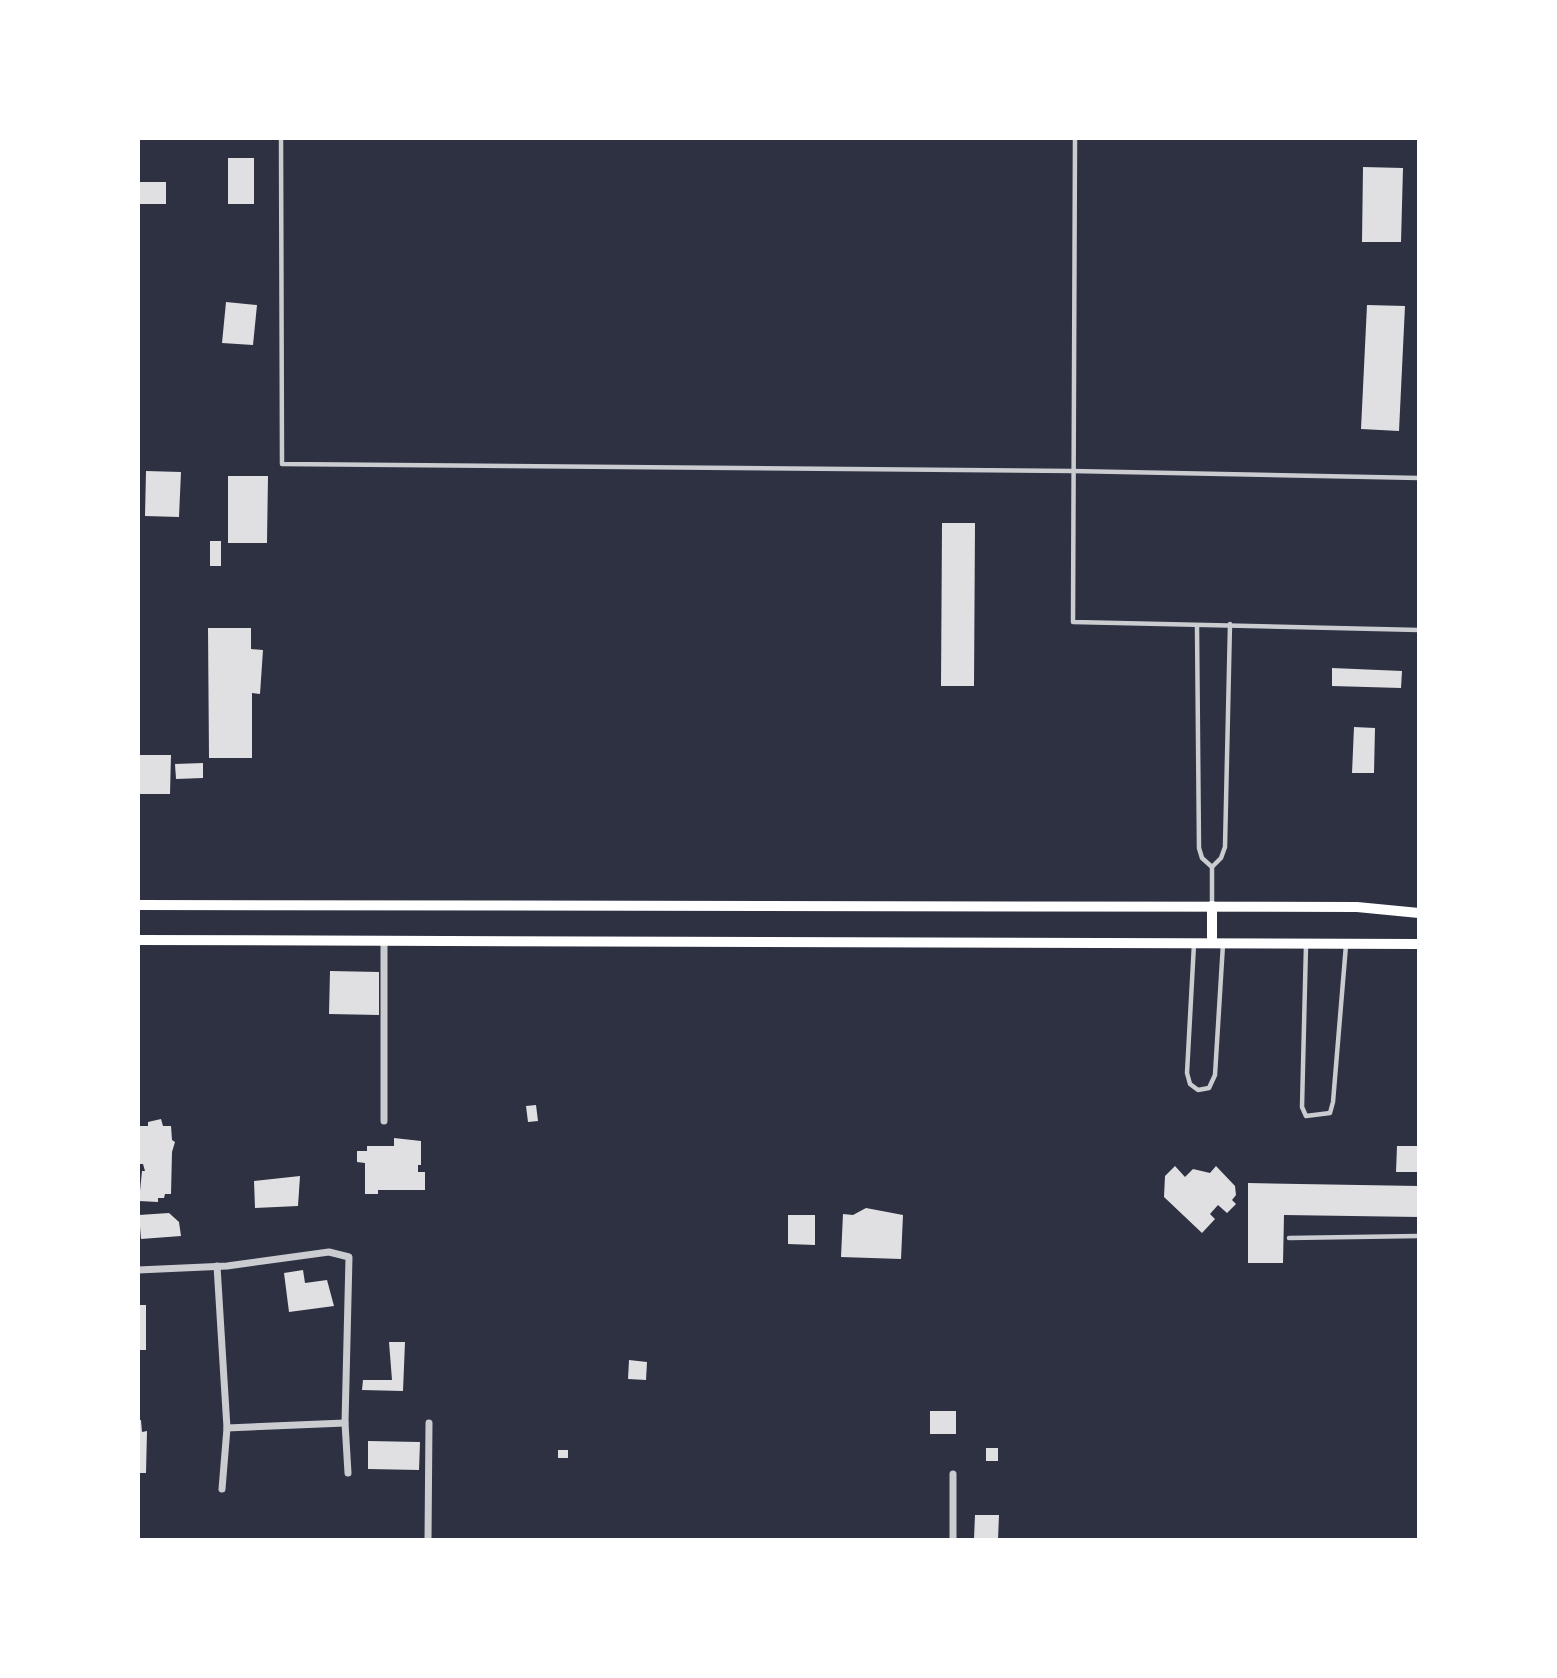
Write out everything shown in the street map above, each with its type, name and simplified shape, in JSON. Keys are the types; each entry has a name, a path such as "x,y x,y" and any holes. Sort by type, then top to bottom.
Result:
{"main road":[{"path":"138,905 431,908 1212,906 1357,907 1419,913"},
{"path":"1212,906 1217,943"},
{"path":"138,940 1419,944"}],"street":[{"path":"384,941 384,1121"},
{"path":"138,1270 217,1266 329,1252 349,1257 345,1423 348,1473"},
{"path":"217,1266 227,1428 222,1489"},
{"path":"227,1428 345,1423"},
{"path":"428,1540 429,1423"},
{"path":"953,1474 953,1540"}],"lane":[{"path":"281,138 282,464 1072,471 1419,478"},
{"path":"1075,138 1073,622 1419,631"},
{"path":"1212,906 1212,867 1221,858 1225,847 1230,624"},
{"path":"1197,626 1199,848 1204,862 1212,867"},
{"path":"1194,943 1187,1073 1190,1084 1199,1090 1209,1088 1214,1075 1217,943"},
{"path":"1306,943 1301,1107 1307,1116 1317,1117 1329,1113 1333,1102 1346,944"},
{"path":"1289,1238 1419,1236"}],"building":[{"path":"228,158 254,158 254,204 228,204"},
{"path":"1363,167 1403,168 1401,242 1362,242"},
{"path":"138,182 166,182 166,204 138,204"},
{"path":"226,302 257,305 253,345 222,343"},
{"path":"1367,305 1405,306 1399,431 1361,429"},
{"path":"146,471 181,472 179,517 145,516"},
{"path":"228,476 268,476 267,543 228,543"},
{"path":"942,523 975,523 974,686 941,686"},
{"path":"210,541 221,541 221,566 210,566"},
{"path":"208,628 251,628 251,649 263,650 260,694 252,693 252,758 209,758"},
{"path":"1332,668 1402,671 1401,688 1332,686"},
{"path":"1354,727 1375,728 1374,773 1352,773"},
{"path":"138,755 171,755 170,794 138,794"},
{"path":"203,763 203,778 176,779 175,764"},
{"path":"330,971 379,972 379,1015 329,1014"},
{"path":"536,1105 538,1121 528,1122 526,1106"},
{"path":"161,1119 163,1126 171,1126 172,1140 175,1142 172,1152 171,1194 158,1198 158,1202 139,1201 142,1171 145,1171 143,1164 138,1164 138,1126 148,1126 148,1122"},
{"path":"394,1138 421,1141 421,1165 418,1165 418,1172 425,1172 425,1190 378,1190 378,1194 365,1194 365,1163 357,1162 357,1151 367,1151 367,1146 394,1146"},
{"path":"1397,1146 1419,1146 1419,1172 1396,1172"},
{"path":"1175,1166 1185,1177 1193,1169 1210,1173 1216,1166 1235,1186 1236,1195 1232,1200 1236,1204 1227,1213 1218,1205 1210,1214 1215,1219 1202,1233 1164,1197 1165,1176"},
{"path":"300,1176 298,1206 255,1208 254,1181"},
{"path":"1248,1183 1419,1186 1419,1217 1284,1215 1283,1263 1248,1263"},
{"path":"866,1208 903,1215 901,1259 841,1257 843,1214 853,1215"},
{"path":"169,1213 179,1222 181,1236 141,1239 139,1215"},
{"path":"788,1215 815,1215 815,1245 788,1244"},
{"path":"303,1270 305,1283 327,1280 334,1306 289,1312 284,1273"},
{"path":"138,1305 146,1305 146,1350 138,1350"},
{"path":"389,1342 405,1342 403,1391 362,1390 363,1380 392,1380"},
{"path":"629,1360 647,1362 646,1380 628,1379"},
{"path":"930,1411 956,1411 956,1434 930,1434"},
{"path":"138,1420 141,1420 142,1432 147,1431 146,1473 138,1473"},
{"path":"368,1441 420,1442 419,1470 368,1469"},
{"path":"986,1448 998,1448 998,1461 986,1461"},
{"path":"558,1450 568,1450 568,1458 558,1458"},
{"path":"975,1515 999,1515 998,1540 974,1539"}]}
